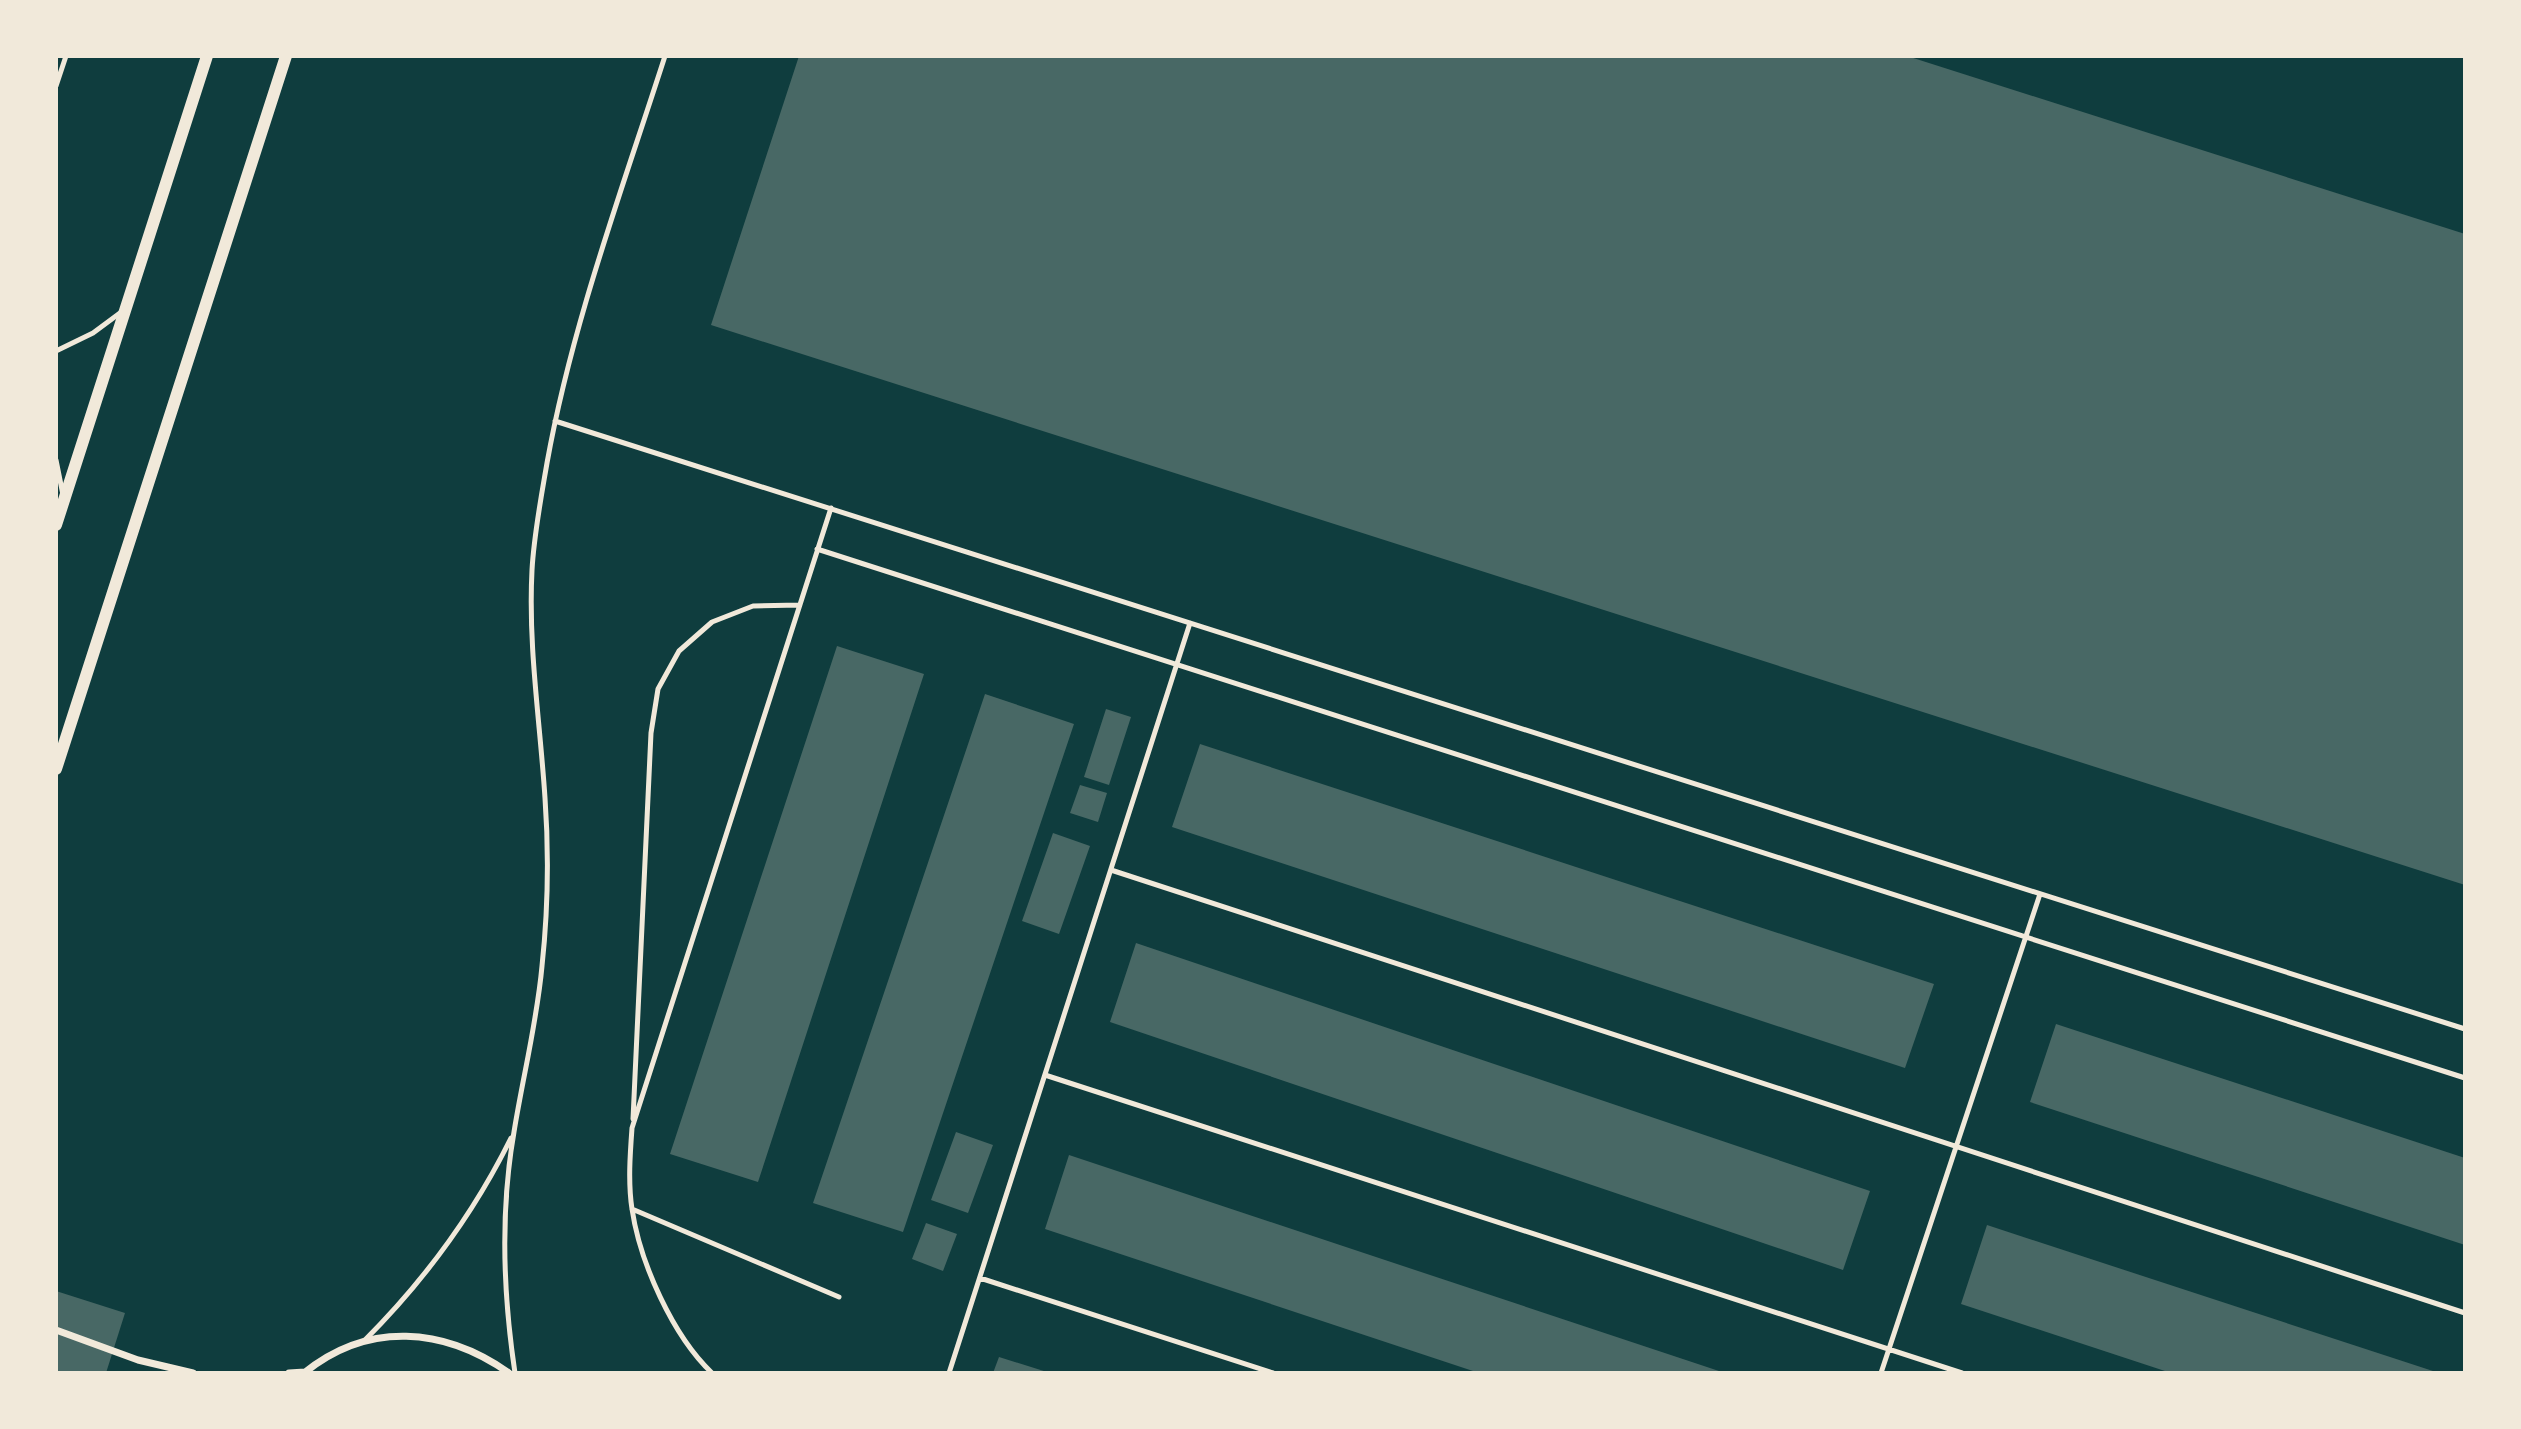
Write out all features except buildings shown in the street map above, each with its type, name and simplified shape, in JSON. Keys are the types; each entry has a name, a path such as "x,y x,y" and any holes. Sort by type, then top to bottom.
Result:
{"street":[{"path":"56,525 207,56"},
{"path":"56,769 286,56"},
{"path":"56,1331 138,1360 193,1373"},
{"path":"289,1373 305,1372 332,1353 364,1341 404,1335 444,1340 482,1354 509,1373"}],"lane":[{"path":"56,86 66,56"},
{"path":"515,1373 507,1317 504,1255 514,1132 532,1050 548,883 545,799 531,629 532,566 555,421 592,283 665,56"},
{"path":"56,351 93,333 126,309"},
{"path":"555,421 2465,1029"},
{"path":"56,460 64,501"},
{"path":"632,1128 831,508"},
{"path":"817,549 2465,1078"},
{"path":"712,1373 702,1364 665,1308 641,1246 632,1209 629,1164 651,733 658,689 679,651 712,622 753,606 799,605"},
{"path":"949,1373 1191,623"},
{"path":"1111,870 2465,1313"},
{"path":"1881,1373 2040,894"},
{"path":"1045,1075 1962,1373"},
{"path":"364,1341 409,1296 450,1245 485,1190 514,1132"},
{"path":"632,1209 839,1297"},
{"path":"980,1278 1273,1373"}]}
